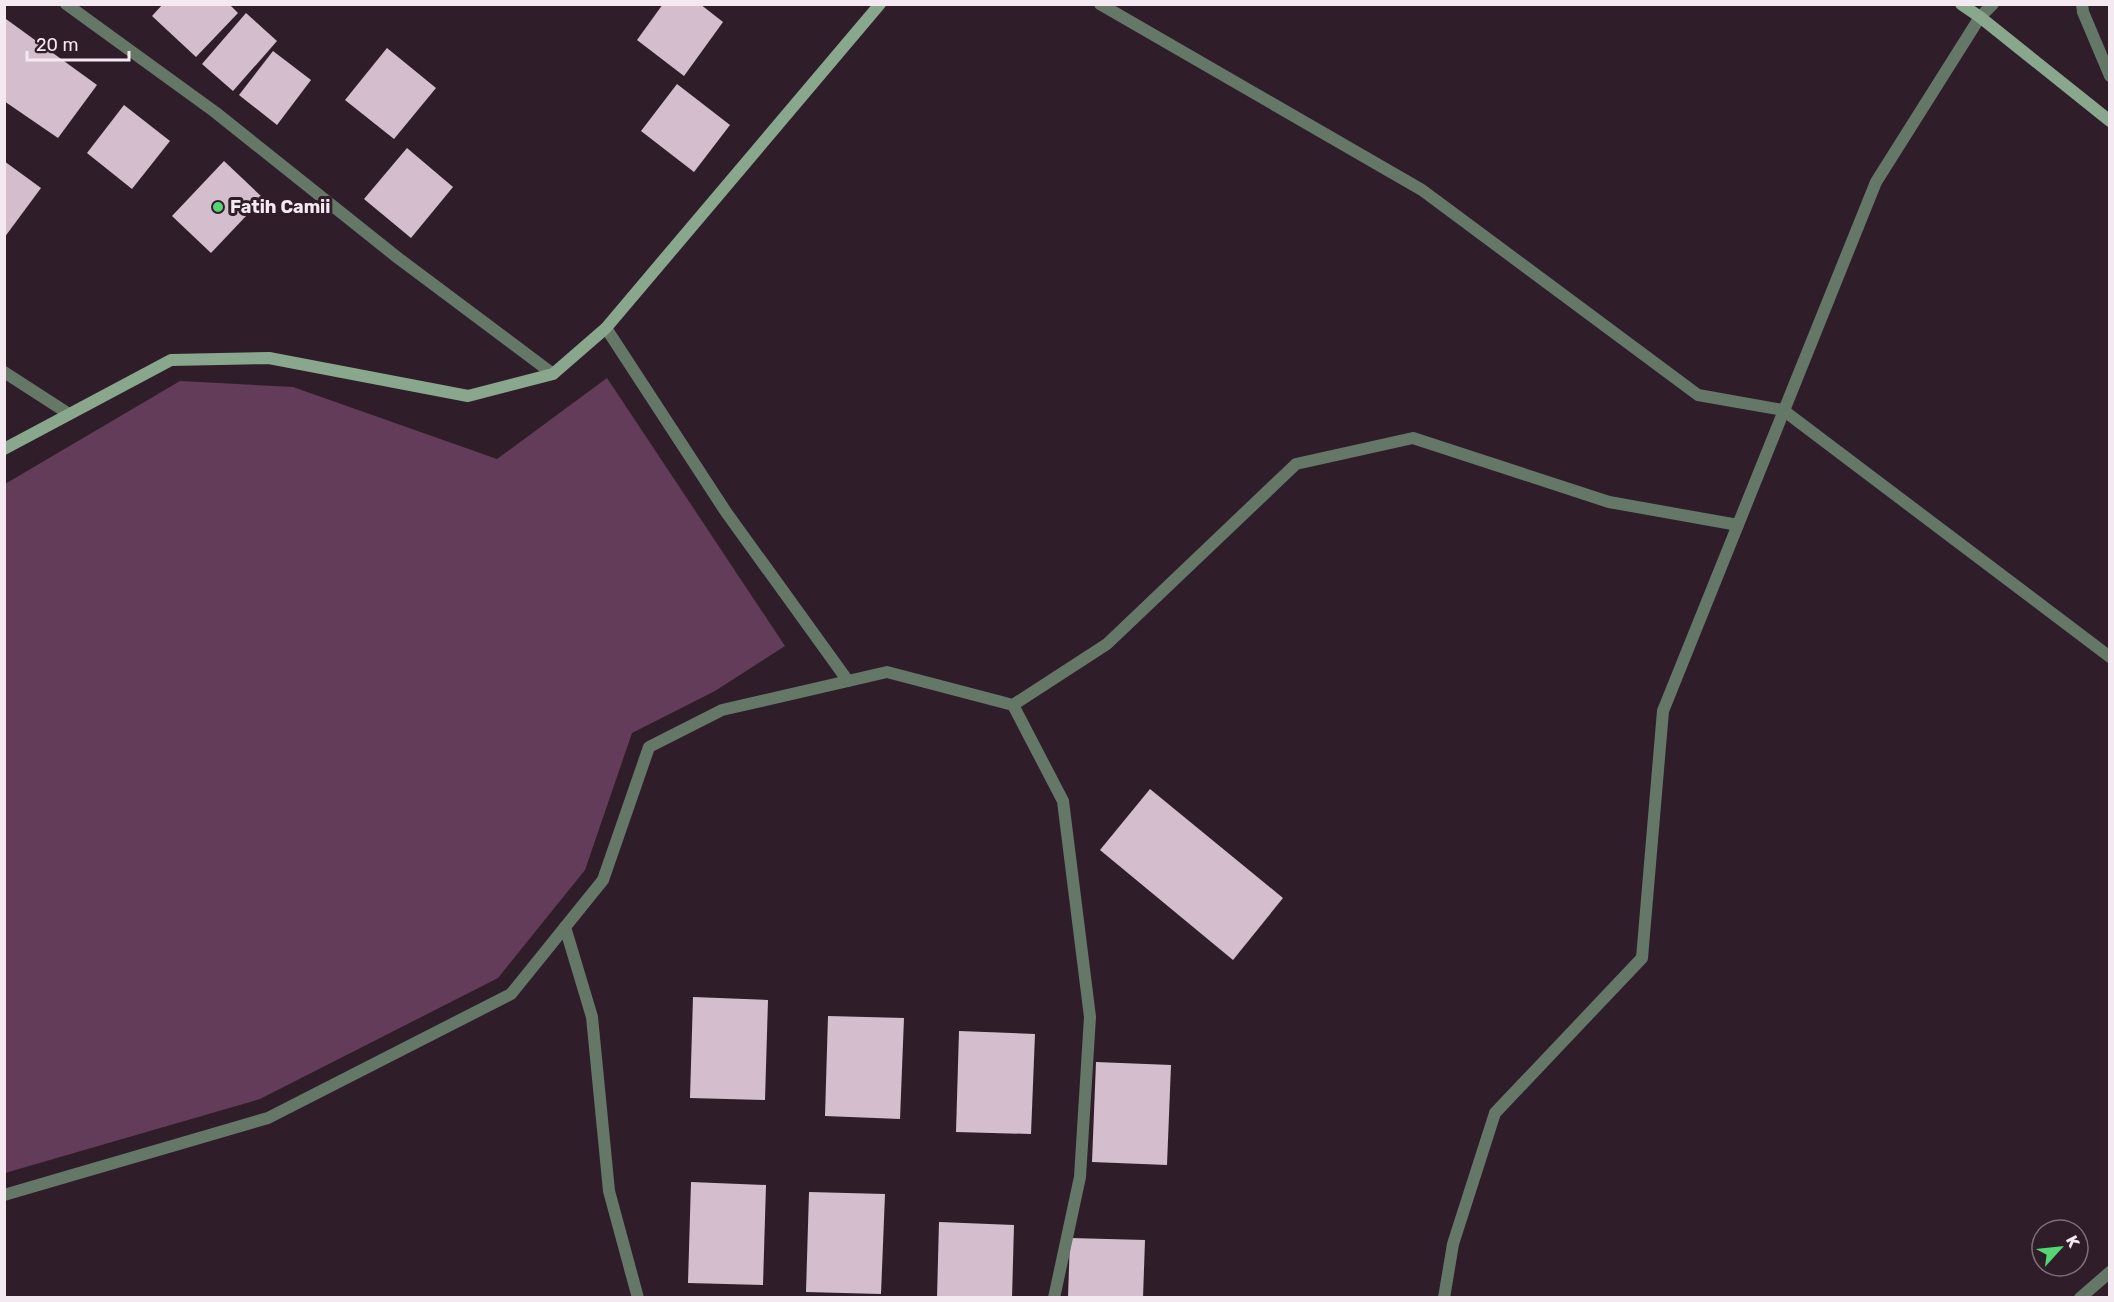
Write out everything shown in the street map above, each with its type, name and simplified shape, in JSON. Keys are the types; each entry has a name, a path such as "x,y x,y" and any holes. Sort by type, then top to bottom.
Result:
{"street":[{"path":"66,4 214,112 398,258 553,374"},
{"path":"4,449 171,360 269,358 468,396 553,374 606,328 880,4"},
{"path":"1100,4 1422,190 1698,395 1783,410 2109,657"},
{"path":"1960,4 1980,17 2109,121"},
{"path":"1444,1298 1453,1244 1495,1113 1642,958 1663,711 1876,182 1980,17 1993,4"},
{"path":"2082,4 2083,12 2109,76"},
{"path":"606,328 726,512 848,681"},
{"path":"4,372 69,414"},
{"path":"4,1195 268,1118 511,994 603,880 649,747 722,710 887,672 1013,705 1107,644 1296,464 1413,438 1609,502 1738,525"},
{"path":"1013,705 1063,801 1090,1017 1080,1177 1054,1298"},
{"path":"565,927 592,1017 609,1191 638,1298"},
{"path":"2080,1298 2109,1272"}],"shaded area":[{"path":"607,378 785,646 715,691 632,733 585,870 498,978 260,1099 5,1173 5,484 180,381 293,387 497,459"}],"building":[{"path":"163,4 229,4 238,13 196,57 152,16"},
{"path":"663,4 700,4 723,22 684,76 637,40"},
{"path":"246,13 277,41 233,91 202,64"},
{"path":"6,19 97,85 58,138 4,101 4,22"},
{"path":"387,48 436,88 394,139 345,100"},
{"path":"273,51 311,80 277,125 239,95"},
{"path":"677,84 730,125 694,172 641,131"},
{"path":"124,105 170,141 132,189 87,153"},
{"path":"407,148 453,187 411,238 364,199"},
{"path":"4,161 41,188 4,238"},
{"name":"Fatih Camii","path":"224,161 263,198 211,253 172,216"},
{"path":"1150,789 1283,898 1233,960 1100,850"},
{"path":"693,997 768,1000 765,1100 690,1098"},
{"path":"828,1016 904,1018 900,1119 825,1116"},
{"path":"959,1031 1035,1034 1031,1134 956,1132"},
{"path":"1096,1062 1171,1065 1167,1165 1092,1162"},
{"path":"691,1182 766,1185 763,1285 688,1283"},
{"path":"809,1192 885,1194 881,1294 806,1292"},
{"path":"939,1222 1014,1225 1012,1298 937,1298"},
{"path":"1070,1238 1145,1240 1143,1298 1068,1298"}],"place":[{"name":"Fatih Camii","path":"218,207"}]}
